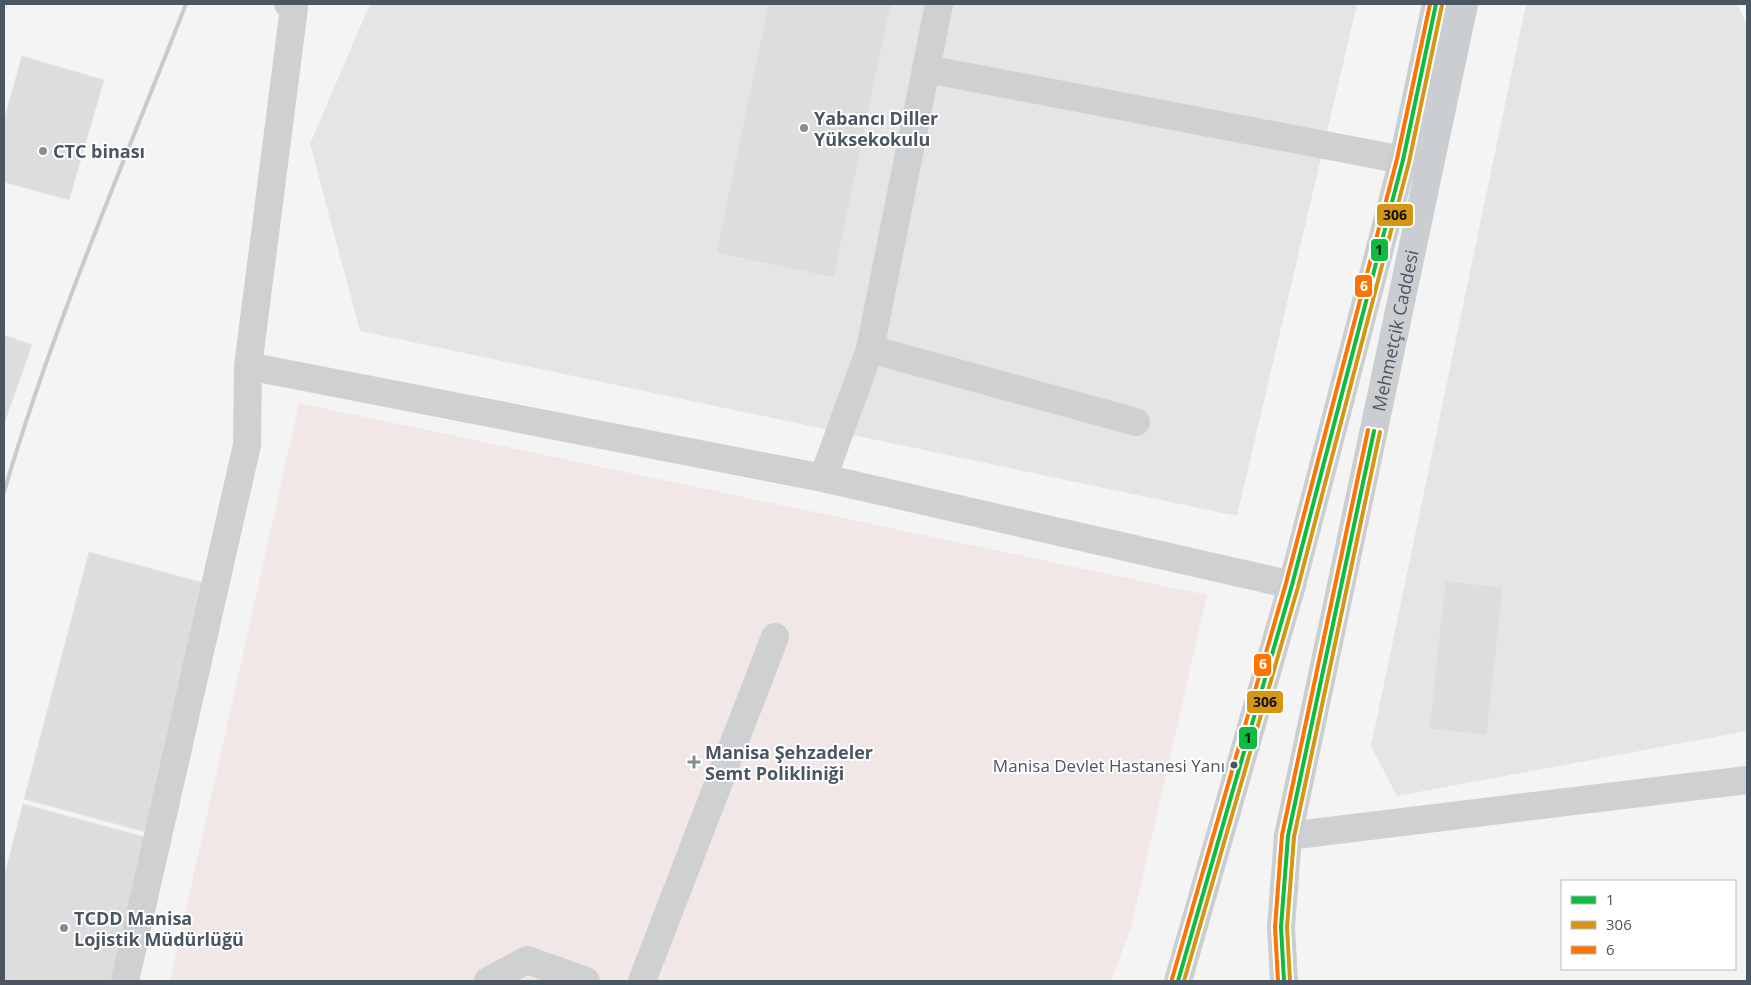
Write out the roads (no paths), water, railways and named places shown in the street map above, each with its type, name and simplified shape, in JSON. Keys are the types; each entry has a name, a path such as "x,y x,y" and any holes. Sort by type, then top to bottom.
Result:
{"main road":[{"name":"Mehmetçik Caddesi","path":"1178,981 1292,585 1403,160 1436,4"},
{"name":"Mehmetçik Caddesi","path":"1284,981 1281,927 1288,836 1464,4"}],"street":[{"path":"125,981 247,445 248,366 294,8 288,4"},
{"path":"823,478 870,349 939,4"},
{"path":"927,69 1403,160"},
{"path":"870,349 1136,422"},
{"path":"248,366 823,478 1292,585"},
{"path":"642,981 775,637"},
{"path":"1288,836 1747,780"},
{"path":"488,981 527,960 586,981"}],"railway":[{"path":"4,492 44,368 186,4"}],"place":[{"name":"Yabancı Diller Yüksekokulu","path":"804,128"},
{"name":"CTC binası","path":"43,151"},
{"name":"Manisa Şehzadeler Semt Polikliniği","path":"694,762"},
{"name":"Manisa Devlet Hastanesi Yanı","path":"1234,765"},
{"name":"TCDD Manisa Lojistik Müdürlüğü","path":"64,928"}]}
